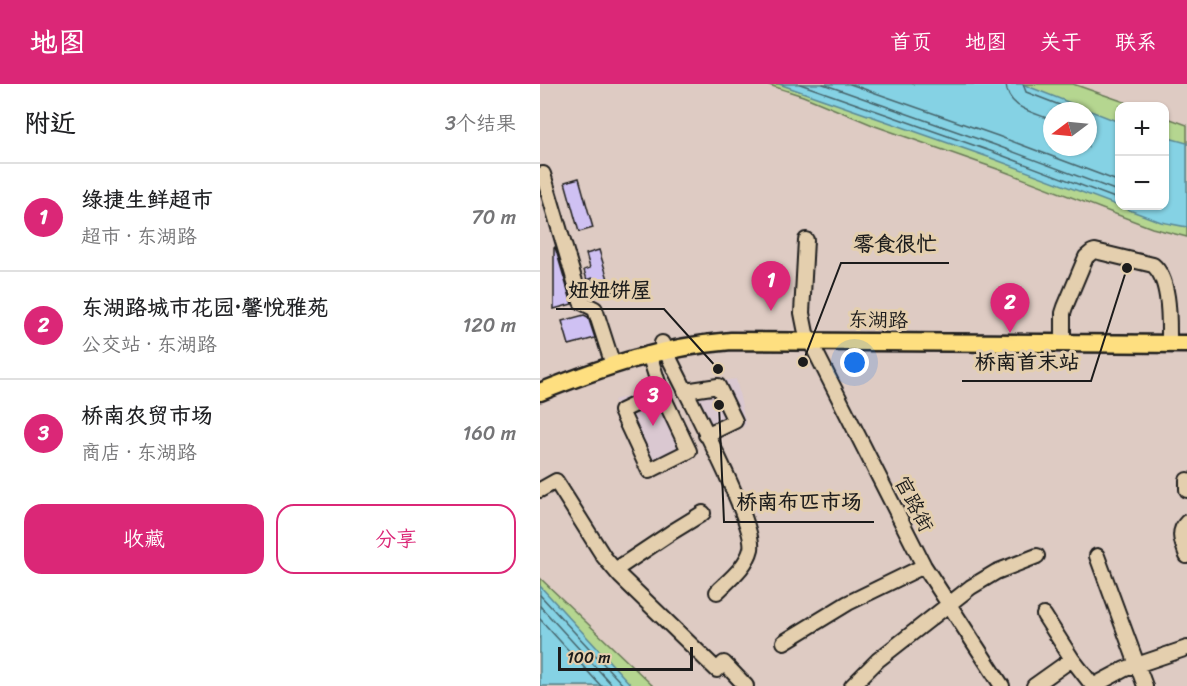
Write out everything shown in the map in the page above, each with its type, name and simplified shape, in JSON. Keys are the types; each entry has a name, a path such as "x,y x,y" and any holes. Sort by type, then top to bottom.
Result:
{"main road":[{"name":"东湖路","path":"540,388 612,361 722,334 1187,344"},
{"name":"东湖路","path":"807,336 1187,338"}],"street":[{"path":"543,174 581,302 595,309 612,361"},
{"path":"806,240 802,313 807,336"},
{"path":"1063,337 1065,307 1086,257 1095,251 1153,265 1156,268 1160,273 1168,305 1169,338"},
{"name":"官路街","path":"807,336 924,566 1002,686"},
{"path":"659,348 686,391 747,521 752,540 751,550 745,561 717,592"},
{"path":"659,348 660,392 689,451 649,471 621,411 660,392"},
{"path":"686,391 718,386 735,421 706,435"},
{"path":"1187,480 1187,490"},
{"path":"540,489 556,481 570,506 615,570 632,589 717,670 724,663 746,686"},
{"path":"615,570 703,513"},
{"path":"1187,522 1180,534 1187,556"},
{"path":"1097,555 1145,686"},
{"path":"852,686 878,660 948,604 984,579 1037,556"},
{"path":"784,642 848,603 924,566"},
{"path":"1044,615 1072,659 1093,686 1137,664 1187,648"},
{"path":"1034,686 1072,659"}],"shaded area":[{"path":"736,379 746,425 712,441 686,386"},
{"path":"661,389 692,452 648,474 614,400"}],"green space":[{"path":"766,84 1073,84 1125,102 1115,102 1115,210 1169,210 1169,118 1187,125 1187,237 1152,228 1003,171 875,126 803,96"},
{"path":"540,578 653,686 540,686"}],"water":[{"path":"779,84 1022,84 1068,102 1043,102 1043,156 1097,156 1097,113 1115,120 1115,205 991,158"},
{"path":"1169,138 1187,143 1187,227 1161,222 1129,210 1169,210"},
{"path":"540,586 632,686 540,686"}],"building":[{"path":"579,178 593,228 579,232 565,182"},
{"path":"554,248 572,304 554,309"},
{"path":"599,250 612,292 598,296 593,278 587,280 584,270 590,268 586,254"},
{"path":"584,315 588,317 595,338 569,345 562,321"}],"place":[{"name":"桥南首末站","path":"1127,268"},
{"name":"绿捷生鲜超市","path":"771,311"},
{"name":"东湖路城市花园·馨悦雅苑","path":"1010,333"},
{"name":"零食很忙","path":"803,362"},
{"name":"妞妞饼屋","path":"718,369"},
{"name":"桥南布匹市场","path":"719,405"},
{"name":"桥南农贸市场","path":"653,426"}]}
